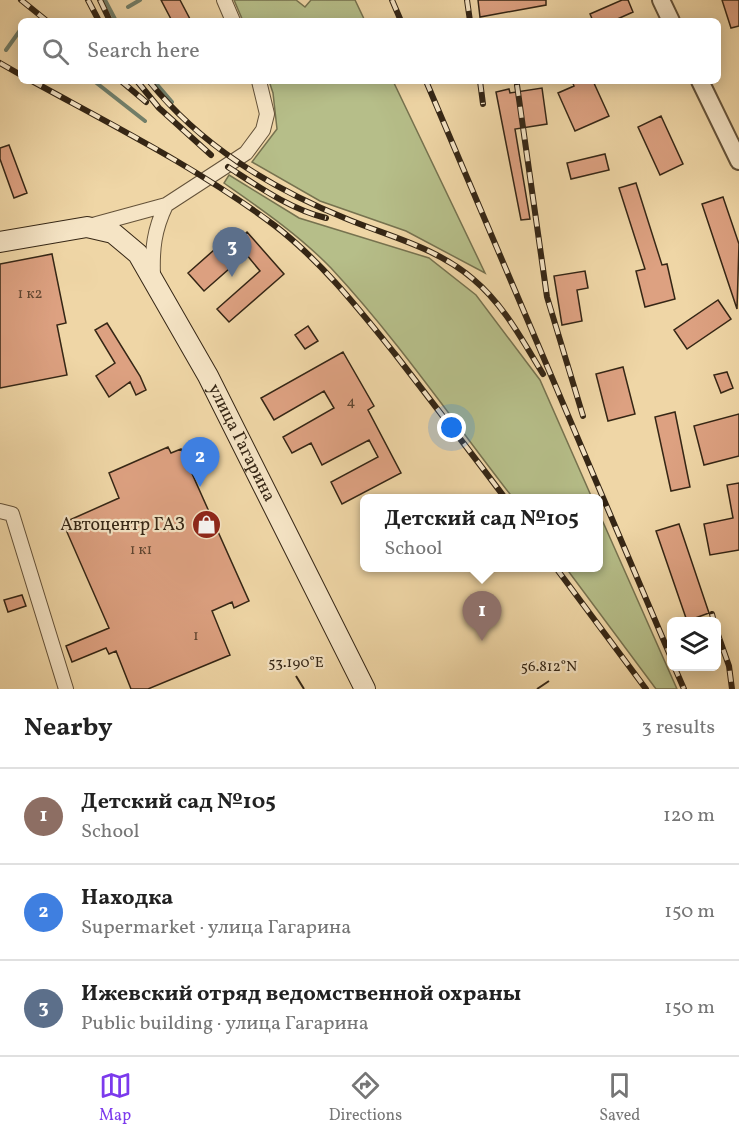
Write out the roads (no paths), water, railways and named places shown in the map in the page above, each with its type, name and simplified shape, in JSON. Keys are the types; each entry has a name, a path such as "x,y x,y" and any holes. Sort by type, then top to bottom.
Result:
{"main road":[{"path":"0,242 87,227"},
{"name":"улица Гагарина","path":"87,227 113,233 125,241 138,254 153,278 208,376 365,689"}],"street":[{"path":"224,0 232,18"},
{"path":"661,0 670,18"},
{"path":"87,227 166,206 246,153 263,130 267,114 260,84"},
{"path":"701,84 739,161"},
{"path":"153,278 152,249 156,226 166,206"},
{"path":"0,511 12,514 66,689"}],"waterway":[{"path":"105,0 114,18"},
{"path":"128,7 140,0"},
{"path":"6,50 18,33"},
{"path":"98,84 145,121"},
{"path":"157,84 172,102"}],"railway":[{"path":"21,0 43,18"},
{"path":"88,0 97,18"},
{"path":"100,0 109,18"},
{"path":"392,0 400,18"},
{"path":"467,0 470,18"},
{"path":"0,63 18,73"},
{"path":"37,84 216,185 274,225 308,254 395,354 502,494"},
{"path":"125,84 146,102"},
{"path":"139,84 159,108 211,155"},
{"path":"152,84 191,126 239,163 265,179 319,207 429,251 459,268 494,300 520,336 543,374"},
{"path":"427,84 601,494"},
{"path":"480,84 483,104"},
{"path":"517,85 547,297 583,416"},
{"path":"228,167 287,203 326,218"},
{"path":"603,498 667,648"},
{"path":"559,572 646,689"},
{"path":"721,643 729,666 732,689"},
{"path":"676,671 684,689"}],"place":[{"name":"Ижевский отряд ведомственной охраны","path":"232,277"},
{"name":"Находка","path":"200,487"},
{"name":"Автоцентр ГАЗ","path":"206,525"},
{"name":"Детский сад №105","path":"482,641"}]}
